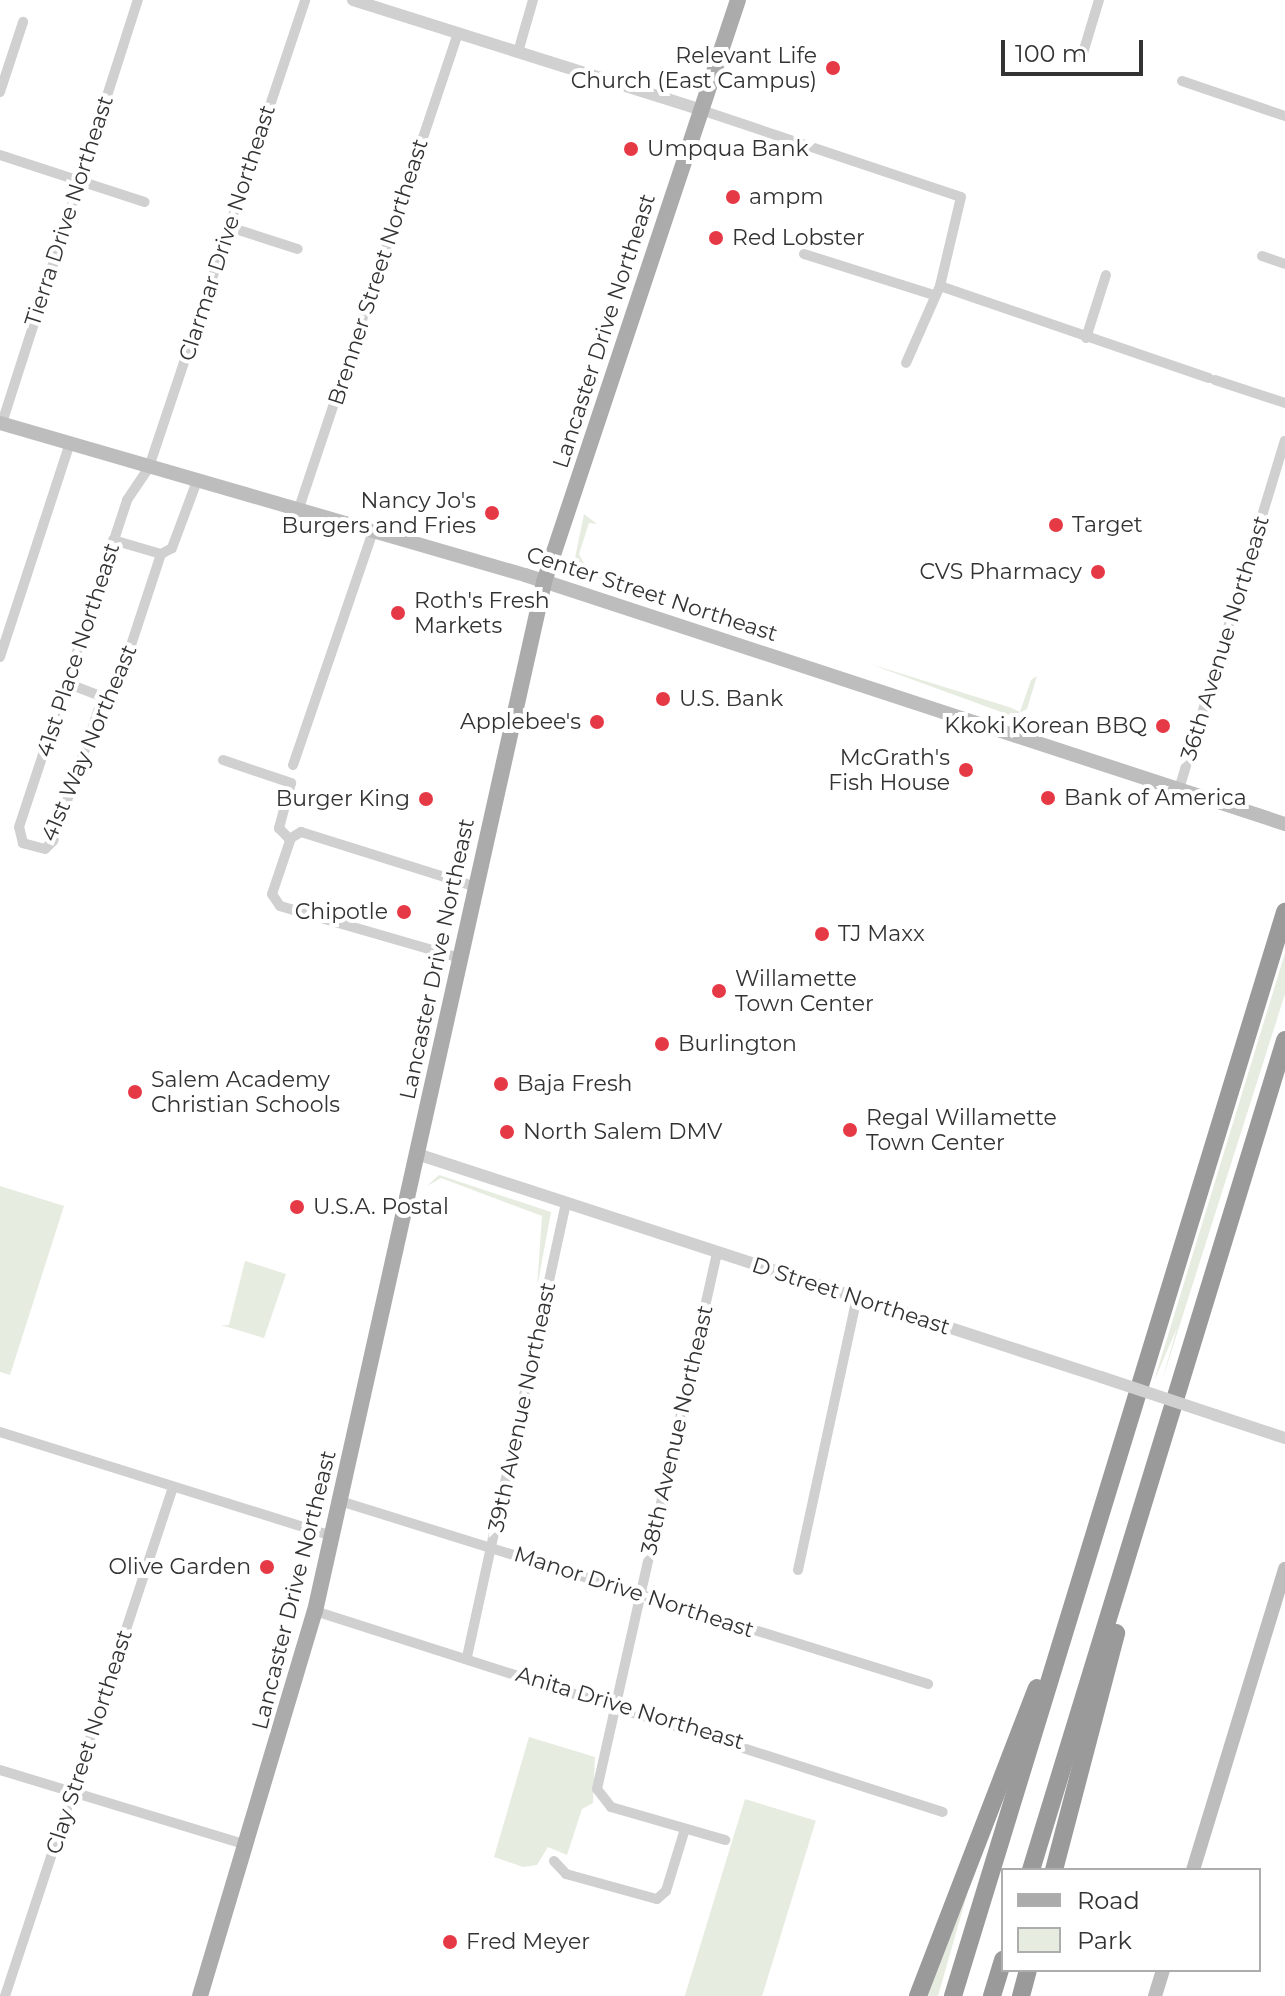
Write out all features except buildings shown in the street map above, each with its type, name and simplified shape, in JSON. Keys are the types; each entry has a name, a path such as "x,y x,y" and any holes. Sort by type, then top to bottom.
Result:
{"highway":[{"path":"953,1996 1285,912"},
{"path":"1032,1868 1285,1040"},
{"path":"1054,1868 1162,1438"},
{"path":"918,1996 1066,1628"},
{"path":"992,1996 1001,1967"},
{"path":"1021,1996 1027,1972"}],"main road":[{"name":"Lancaster Drive Northeast","path":"190,1996 204,1953 218,1938 315,1611 544,582 738,0"},
{"name":"Center Street Northeast","path":"1,423 544,582 1278,821"},
{"path":"1194,1868 1285,1569"},
{"name":"Lancaster Drive Northeast","path":"211,1996 222,1958 218,1938"},
{"path":"200,1996 218,1938"},
{"path":"1155,1996 1162,1972"}],"street":[{"name":"Tierra Drive Northeast","path":"1,423 138,0"},
{"name":"Clarmar Drive Northeast","path":"149,467 305,0"},
{"path":"353,0 369,2 961,197 937,291 906,363"},
{"path":"518,52 533,0"},
{"path":"1083,53 1099,0"},
{"path":"0,92 23,22"},
{"name":"Brenner Street Northeast","path":"298,511 458,33"},
{"path":"1182,81 1285,116"},
{"path":"0,155 145,202"},
{"path":"229,227 298,249"},
{"path":"804,254 937,291 1285,403"},
{"path":"1262,256 1285,264"},
{"path":"1086,338 1106,275"},
{"name":"36th Avenue Northeast","path":"1179,789 1285,441"},
{"path":"0,657 70,443"},
{"name":"41st Place Northeast","path":"19,839 113,540 130,492 149,467"},
{"name":"41st Way Northeast","path":"19,839 45,849 53,841 103,697 117,688 161,554 172,548 197,481"},
{"path":"293,765 373,531"},
{"path":"113,540 161,554"},
{"path":"69,684 103,697"},
{"path":"223,760 291,783 279,828 293,837 476,887"},
{"path":"293,837 274,901 460,958"},
{"name":"D Street Northeast","path":"417,1154 1285,1438"},
{"name":"39th Avenue Northeast","path":"467,1657 566,1204"},
{"name":"38th Avenue Northeast","path":"685,1829 616,1809 598,1794 717,1253"},
{"path":"798,1570 857,1298"},
{"path":"0,1433 332,1536"},
{"name":"Clay Street Northeast","path":"5,1996 173,1487"},
{"name":"Manor Drive Northeast","path":"340,1501 928,1684"},
{"name":"Anita Drive Northeast","path":"315,1611 618,1704 943,1812"},
{"path":"0,1770 247,1845"},
{"path":"554,1861 566,1874 657,1899 685,1829 725,1840"}],"green space":[{"path":"584,514 597,524 589,523 579,554 586,567 636,582 632,592 573,568"},
{"path":"870,664 1020,712 1031,680 1037,676 1027,709 1012,716"},
{"path":"1285,953 1285,994 1161,1384 1177,1328 1154,1381"},
{"path":"439,1175 551,1212 537,1288 542,1216 441,1178 427,1186"},
{"path":"0,1186 64,1206 10,1375 0,1372"},
{"path":"245,1261 286,1274 264,1338 221,1325 229,1325"},
{"path":"529,1737 595,1757 593,1803 582,1809 567,1855 548,1847 537,1865 523,1867 494,1857"},
{"path":"745,1799 816,1821 762,1996 685,1996"},
{"path":"968,1891 938,1996 928,1996 932,1985"}],"place":[{"name":"Relevant Life Church (East Campus)","path":"833,68"},
{"name":"Umpqua Bank","path":"631,149"},
{"name":"ampm","path":"733,197"},
{"name":"Red Lobster","path":"716,238"},
{"name":"Nancy Jo's Burgers and Fries","path":"492,513"},
{"name":"Target","path":"1056,525"},
{"name":"CVS Pharmacy","path":"1098,572"},
{"name":"Roth's Fresh Markets","path":"398,613"},
{"name":"U.S. Bank","path":"663,699"},
{"name":"Applebee's","path":"597,722"},
{"name":"Kkoki Korean BBQ","path":"1163,726"},
{"name":"McGrath's Fish House","path":"966,770"},
{"name":"Bank of America","path":"1048,798"},
{"name":"Burger King","path":"426,799"},
{"name":"Chipotle","path":"404,912"},
{"name":"TJ Maxx","path":"822,934"},
{"name":"Willamette Town Center","path":"719,991"},
{"name":"Burlington","path":"662,1044"},
{"name":"Baja Fresh","path":"501,1084"},
{"name":"Salem Academy Christian Schools","path":"135,1092"},
{"name":"Regal Willamette Town Center","path":"850,1130"},
{"name":"North Salem DMV","path":"507,1132"},
{"name":"U.S.A. Postal","path":"297,1207"},
{"name":"Olive Garden","path":"267,1567"},
{"name":"Fred Meyer","path":"450,1942"}]}
